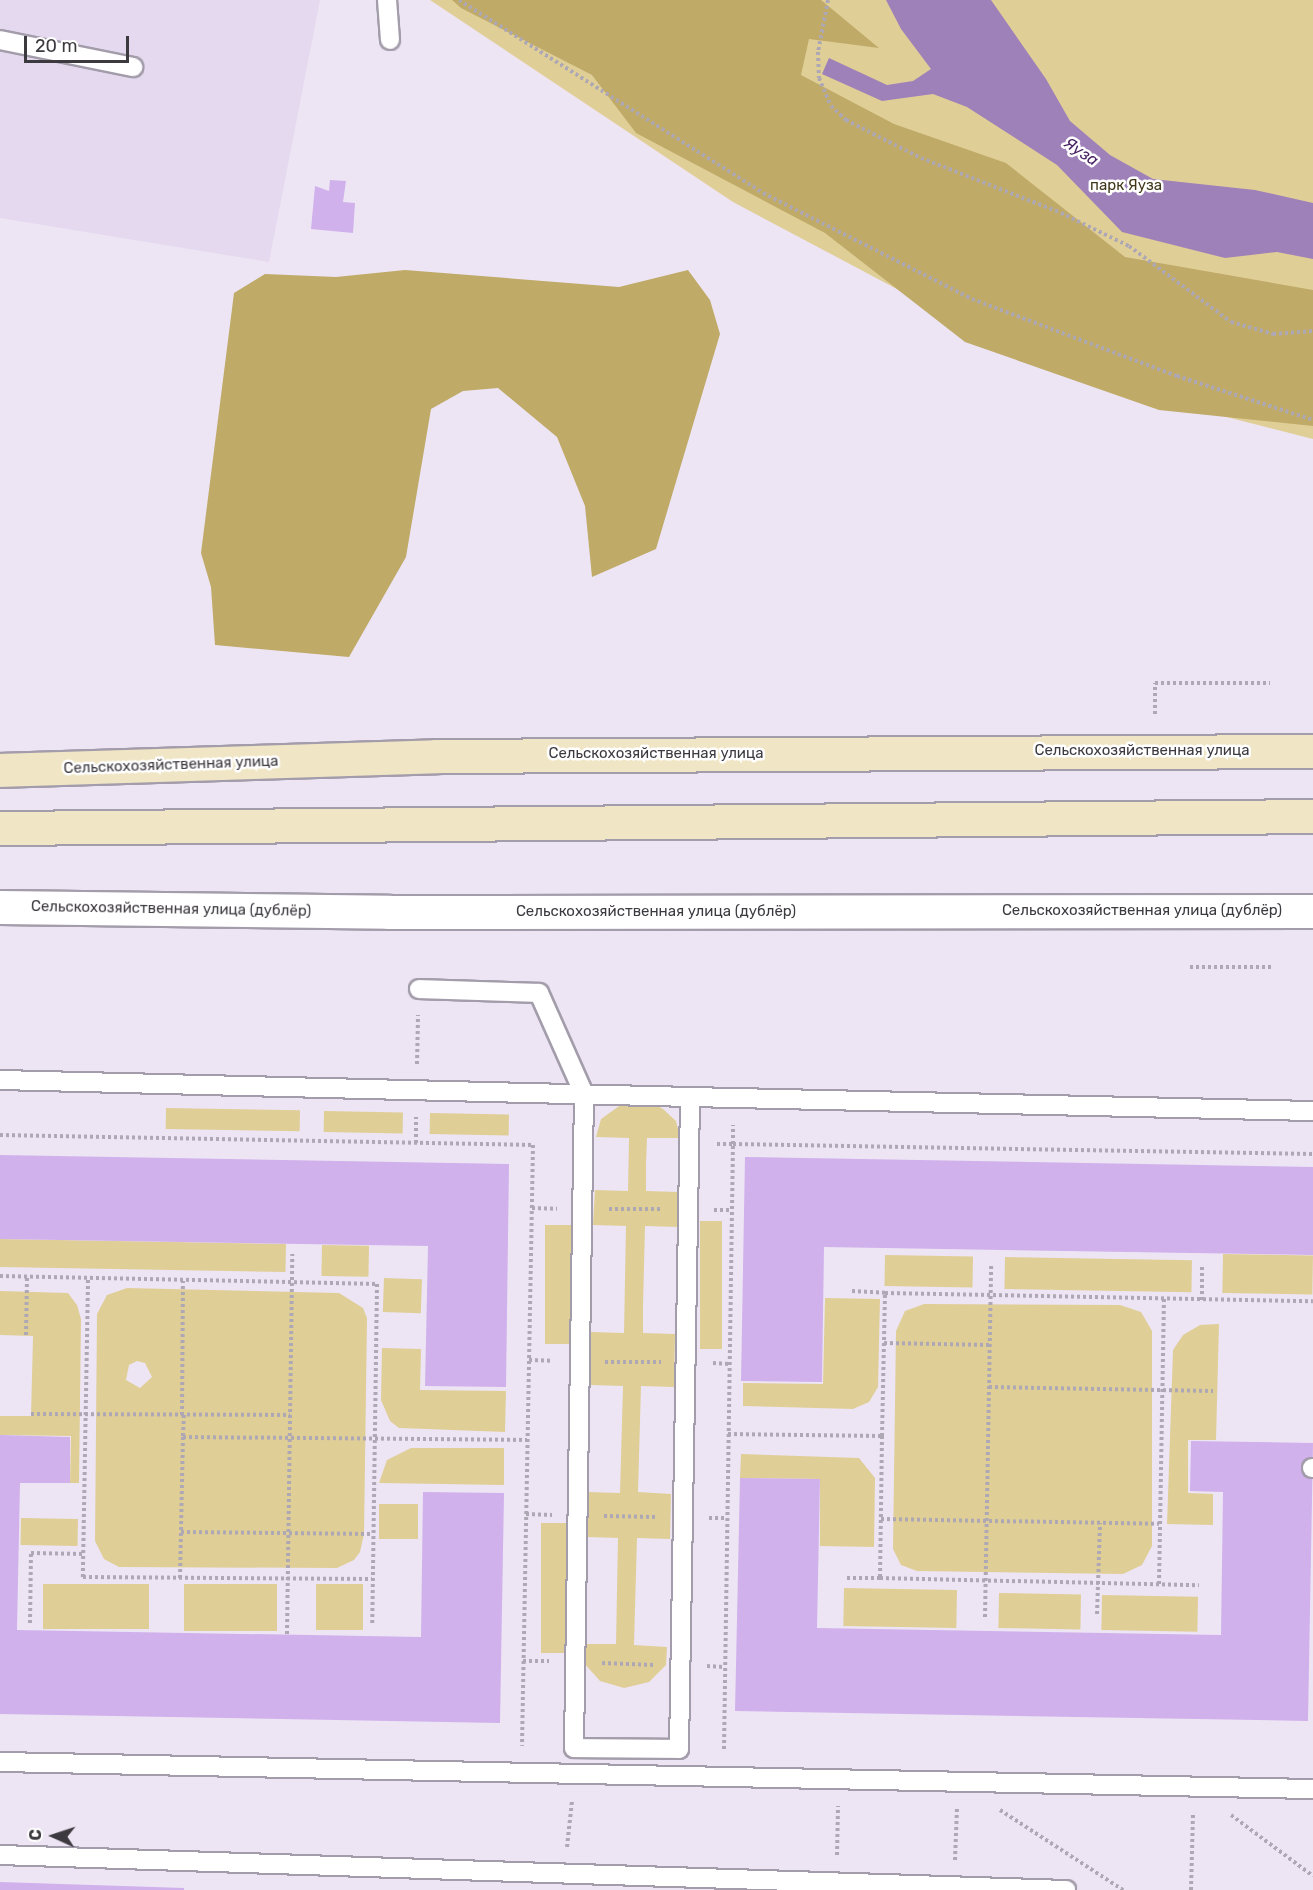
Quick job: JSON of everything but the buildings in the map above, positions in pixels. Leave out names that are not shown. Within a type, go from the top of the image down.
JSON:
[{"type":"main road","name":"Сельскохозяйственная улица","points":[[0,770],[436,756],[1313,751]]},
{"type":"main road","points":[[0,828],[1313,816]]},
{"type":"street","name":"Сельскохозяйственная улица (дублёр)","points":[[0,907],[389,912],[1313,911]]},
{"type":"lane","points":[[387,0],[390,40]]},
{"type":"lane","points":[[0,40],[133,67]]},
{"type":"lane","points":[[419,990],[539,993],[584,1094],[574,1748],[679,1749],[690,1097]]},
{"type":"lane","points":[[0,1080],[1313,1112]]},
{"type":"lane","points":[[0,1762],[1313,1789]]},
{"type":"lane","points":[[0,1855],[954,1884],[1066,1890]]},
{"type":"path","points":[[459,0],[763,193],[972,298],[1177,376],[1313,420]]},
{"type":"path","points":[[828,0],[818,52],[819,78],[831,106],[846,120],[921,158],[1052,209],[1129,246],[1231,322],[1273,334],[1313,331]]},
{"type":"path","points":[[1155,714],[1155,683],[1270,683]]},
{"type":"path","points":[[1190,967],[1271,967]]},
{"type":"path","points":[[734,1098],[722,1749],[734,1749]]},
{"type":"path","points":[[0,1135],[533,1145],[522,1747]]},
{"type":"path","points":[[689,1143],[1313,1154]]},
{"type":"path","points":[[532,1208],[732,1210]]},
{"type":"path","points":[[287,1634],[292,1254]]},
{"type":"path","points":[[985,1617],[991,1264]]},
{"type":"path","points":[[1202,1266],[1202,1299]]},
{"type":"path","points":[[0,1276],[88,1280],[377,1284],[372,1626]]},
{"type":"path","points":[[26,1335],[27,1278]]},
{"type":"path","points":[[88,1280],[83,1577],[372,1579]]},
{"type":"path","points":[[180,1578],[183,1281]]},
{"type":"path","points":[[852,1291],[1313,1302]]},
{"type":"path","points":[[880,1578],[885,1293]]},
{"type":"path","points":[[1159,1584],[1164,1299]]},
{"type":"path","points":[[884,1343],[990,1345]]},
{"type":"path","points":[[529,1360],[729,1364]]},
{"type":"path","points":[[989,1386],[1213,1391]]},
{"type":"path","points":[[31,1414],[290,1415]]},
{"type":"path","points":[[728,1434],[882,1436]]},
{"type":"path","points":[[183,1437],[527,1440]]},
{"type":"path","points":[[526,1514],[726,1518]]},
{"type":"path","points":[[881,1519],[1160,1524]]},
{"type":"path","points":[[1097,1614],[1100,1522]]},
{"type":"path","points":[[181,1532],[373,1534]]},
{"type":"path","points":[[30,1623],[31,1553],[84,1554]]},
{"type":"path","points":[[847,1578],[1199,1585]]},
{"type":"path","points":[[523,1660],[724,1667]]},
{"type":"path","points":[[565,1872],[574,1775]]},
{"type":"path","points":[[837,1881],[838,1781]]},
{"type":"path","points":[[954,1884],[957,1783]]},
{"type":"path","points":[[957,1783],[1122,1890]]},
{"type":"path","points":[[1194,1787],[1313,1876]]},
{"type":"path","points":[[1191,1890],[1194,1787]]},
{"type":"shaded area","points":[[0,0],[320,0],[269,262],[0,218]]},
{"type":"shaded area","points":[[452,0],[821,0],[879,48],[809,39],[801,75],[894,124],[1006,163],[1125,257],[1313,290],[1313,426],[1159,410],[965,342],[825,233],[636,133],[592,75],[461,8]]},
{"type":"shaded area","points":[[405,270],[619,287],[688,270],[710,300],[720,334],[656,549],[592,577],[585,506],[557,437],[498,388],[463,391],[431,409],[406,557],[349,657],[215,645],[211,587],[201,553],[234,293],[265,274],[336,277]]},
{"type":"green space","name":"парк Яуза","points":[[430,0],[1313,0],[1313,439],[1171,403],[959,322],[733,202]]},
{"type":"green space","points":[[622,1104],[656,1105],[663,1109],[676,1121],[680,1138],[647,1138],[646,1164],[646,1191],[678,1192],[678,1227],[645,1226],[643,1333],[675,1334],[674,1387],[641,1386],[638,1492],[671,1494],[670,1539],[637,1538],[634,1645],[667,1647],[666,1665],[649,1682],[624,1688],[600,1681],[583,1662],[583,1644],[616,1644],[618,1538],[586,1537],[587,1492],[620,1493],[623,1386],[590,1385],[591,1332],[624,1333],[626,1226],[593,1225],[595,1190],[628,1191],[629,1138],[596,1137],[601,1119]]},
{"type":"green space","points":[[166,1108],[300,1110],[300,1131],[166,1129]]},
{"type":"green space","points":[[324,1111],[403,1112],[403,1133],[324,1132]]},
{"type":"green space","points":[[430,1113],[509,1114],[509,1135],[430,1134]]},
{"type":"green space","points":[[700,1221],[722,1221],[722,1349],[700,1349]]},
{"type":"green space","points":[[545,1225],[571,1225],[571,1344],[545,1344]]},
{"type":"green space","points":[[0,1239],[286,1244],[285,1272],[0,1267]]},
{"type":"green space","points":[[322,1245],[369,1246],[368,1277],[321,1276]]},
{"type":"green space","points":[[1223,1254],[1313,1256],[1312,1295],[1222,1293]]},
{"type":"green space","points":[[885,1255],[973,1257],[972,1288],[884,1286]]},
{"type":"green space","points":[[1005,1257],[1192,1260],[1191,1292],[1004,1289]]},
{"type":"green space","points":[[384,1278],[422,1279],[421,1313],[383,1312]]},
{"type":"green space","points":[[127,1288],[339,1293],[363,1308],[367,1318],[364,1534],[360,1552],[354,1560],[337,1568],[119,1567],[104,1559],[95,1541],[97,1314],[107,1295]],"holes":[[[137,1361],[145,1363],[152,1377],[140,1388],[126,1380],[129,1365]]]},
{"type":"green space","points":[[0,1291],[68,1293],[77,1305],[81,1319],[79,1483],[70,1483],[71,1436],[0,1435],[0,1416],[31,1416],[33,1336],[0,1335]]},
{"type":"green space","points":[[825,1298],[880,1299],[878,1387],[869,1402],[853,1409],[743,1406],[743,1383],[823,1384]]},
{"type":"green space","points":[[924,1304],[1120,1305],[1141,1312],[1152,1331],[1152,1546],[1142,1565],[1123,1574],[917,1571],[901,1565],[893,1549],[896,1331],[905,1311]]},
{"type":"green space","points":[[1219,1324],[1216,1440],[1188,1440],[1188,1493],[1213,1494],[1213,1525],[1167,1524],[1173,1350],[1183,1335],[1200,1325]]},
{"type":"green space","points":[[382,1348],[421,1349],[420,1390],[506,1391],[505,1432],[399,1428],[390,1421],[381,1400]]},
{"type":"green space","points":[[411,1448],[504,1448],[504,1485],[379,1483],[387,1460]]},
{"type":"green space","points":[[741,1454],[859,1458],[875,1478],[874,1547],[820,1546],[820,1479],[740,1478]]},
{"type":"green space","points":[[379,1504],[418,1504],[418,1539],[379,1539]]},
{"type":"green space","points":[[21,1518],[78,1519],[78,1546],[21,1545]]},
{"type":"green space","points":[[541,1523],[566,1523],[566,1653],[541,1653]]},
{"type":"green space","points":[[43,1584],[149,1584],[149,1629],[43,1629]]},
{"type":"green space","points":[[184,1584],[277,1584],[277,1631],[184,1631]]},
{"type":"green space","points":[[316,1584],[363,1584],[363,1630],[316,1630]]},
{"type":"green space","points":[[844,1588],[957,1590],[956,1628],[843,1626]]},
{"type":"green space","points":[[999,1593],[1081,1594],[1080,1629],[998,1628]]},
{"type":"green space","points":[[1102,1595],[1198,1597],[1197,1632],[1101,1630]]},
{"type":"water","name":"Яуза","points":[[886,0],[991,0],[1046,79],[1070,121],[1110,155],[1153,179],[1255,190],[1313,203],[1313,259],[1277,252],[1225,258],[1122,232],[1057,165],[967,107],[933,94],[882,101],[822,74],[829,58],[887,85],[913,81],[931,69],[901,29]]}]
